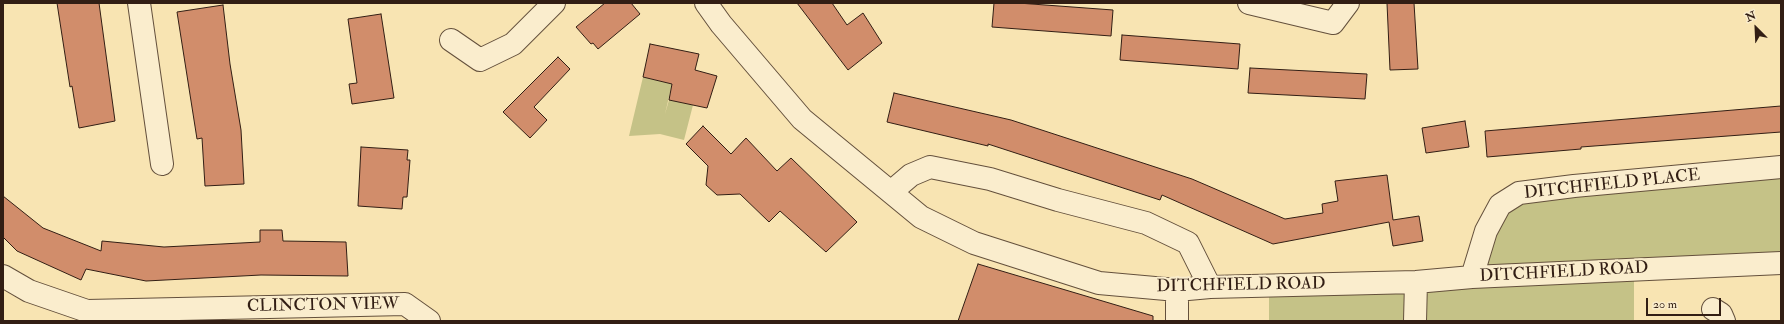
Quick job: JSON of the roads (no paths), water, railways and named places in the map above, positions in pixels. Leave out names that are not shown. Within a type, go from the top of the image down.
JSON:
[{"type":"street","points":[[139,3],[162,164]]},
{"type":"street","points":[[451,40],[480,60],[513,44],[554,3]]},
{"type":"street","name":"DITCHFIELD ROAD","points":[[706,3],[720,24],[802,119],[921,217],[974,243],[1099,283],[1177,290],[1210,287],[1416,282],[1781,263]]},
{"type":"street","points":[[1249,3],[1334,23],[1348,3]]},
{"type":"street","points":[[891,192],[911,175],[930,167],[990,179],[1058,200],[1146,223],[1188,243],[1210,287]]},
{"type":"street","name":"DITCHFIELD PLACE","points":[[1472,278],[1486,232],[1500,205],[1519,193],[1574,186],[1781,167]]},
{"type":"street","name":"CLINCTON VIEW","points":[[3,276],[29,291],[87,311],[154,315],[405,304],[429,321]]},
{"type":"street","points":[[1415,321],[1416,282]]},
{"type":"street","points":[[1177,290],[1177,321]]}]
